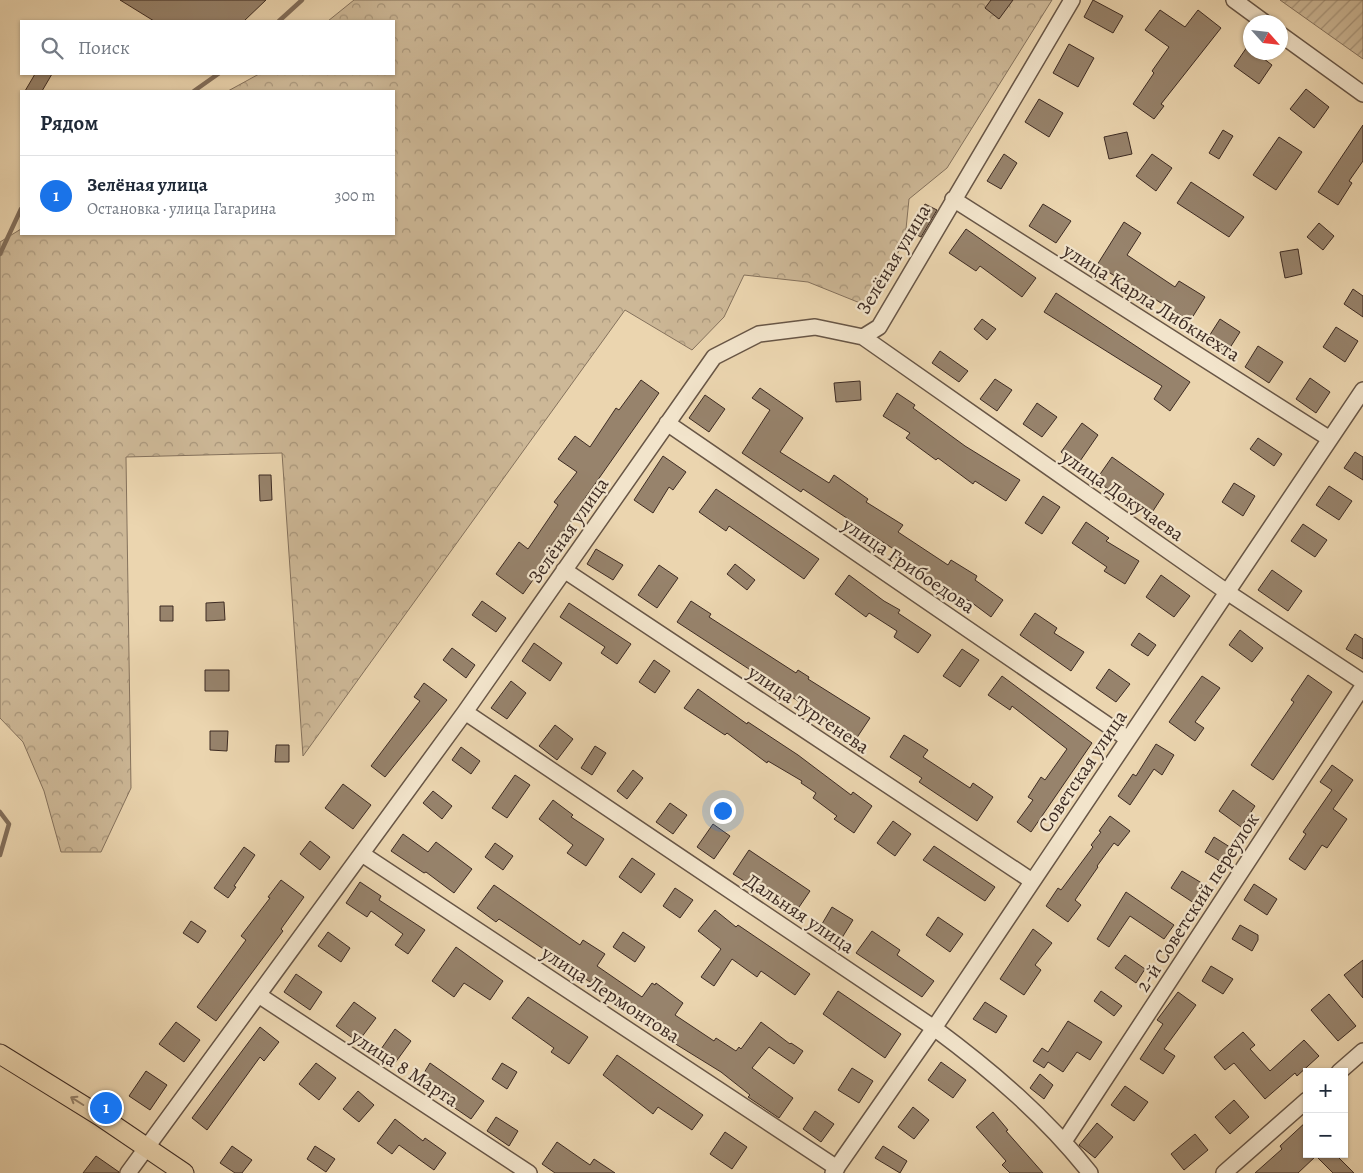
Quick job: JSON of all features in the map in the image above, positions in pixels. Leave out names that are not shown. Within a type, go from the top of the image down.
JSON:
[{"type":"main road","points":[[0,1054],[147,1147],[184,1173]]},
{"type":"street","name":"Зелёная улица","points":[[128,1173],[260,996],[465,712],[714,357],[759,334],[815,326],[862,337],[880,327],[953,199],[1072,0]]},
{"type":"street","points":[[1234,0],[1254,15]]},
{"type":"street","points":[[1288,40],[1363,94]]},
{"type":"street","name":"улица Карла Либкнехта","points":[[953,199],[1330,439]]},
{"type":"street","name":"улица Докучаева","points":[[862,337],[1226,592],[1363,684]]},
{"type":"street","name":"Советская улица","points":[[835,1170],[934,1028],[1363,390]]},
{"type":"street","name":"улица Грибоедова","points":[[667,423],[1128,739]]},
{"type":"street","name":"улица Тургенева","points":[[564,570],[1032,880]]},
{"type":"street","name":"2-й Советский переулок","points":[[1065,1140],[1363,684]]},
{"type":"street","name":"Дальняя улица","points":[[465,712],[934,1028],[971,1055],[1065,1140],[1090,1173]]},
{"type":"street","name":"улица Лермонтова","points":[[362,854],[835,1170]]},
{"type":"street","name":"улица 8 Марта","points":[[260,996],[529,1173]]},
{"type":"street","points":[[1344,1068],[1363,1051]]},
{"type":"street","points":[[1224,1173],[1303,1104]]},
{"type":"green space","points":[[354,0],[1052,0],[947,168],[909,199],[905,239],[870,307],[808,282],[744,275],[724,317],[692,350],[625,310],[303,756],[282,453],[126,457],[131,788],[101,852],[61,852],[44,791],[23,742],[0,718],[0,242],[20,230],[20,235],[395,235],[395,90],[230,90],[257,75],[395,75],[395,20],[329,20]]},
{"type":"green space","points":[[1280,0],[1363,0],[1363,59]]},
{"type":"building","points":[[120,0],[266,0],[245,20],[152,20]]},
{"type":"building","points":[[991,0],[1013,0],[999,19],[985,8]]},
{"type":"building","points":[[1093,0],[1123,16],[1113,33],[1084,17]]},
{"type":"building","points":[[1160,10],[1185,27],[1198,10],[1221,28],[1161,104],[1164,106],[1154,119],[1133,104],[1154,73],[1152,71],[1169,47],[1145,30]]},
{"type":"building","points":[[1069,44],[1094,58],[1078,87],[1053,73]]},
{"type":"building","points":[[1243,53],[1243,60],[1265,60],[1272,65],[1259,84],[1234,66]]},
{"type":"building","points":[[34,75],[51,75],[43,90],[26,90]]},
{"type":"building","points":[[1306,89],[1329,107],[1314,128],[1290,109]]},
{"type":"building","points":[[1039,99],[1063,113],[1049,137],[1025,122]]},
{"type":"building","points":[[1363,125],[1363,161],[1349,181],[1352,183],[1338,205],[1318,192]]},
{"type":"building","points":[[1223,130],[1233,136],[1219,159],[1209,153]]},
{"type":"building","points":[[1127,132],[1132,154],[1109,159],[1104,137]]},
{"type":"building","points":[[1279,137],[1302,152],[1276,190],[1253,175]]},
{"type":"building","points":[[1004,154],[1017,163],[1001,189],[987,181]]},
{"type":"building","points":[[1152,154],[1172,168],[1156,191],[1136,176]]},
{"type":"building","points":[[1191,182],[1244,217],[1229,237],[1177,203]]},
{"type":"building","points":[[925,204],[937,210],[921,237],[911,232]]},
{"type":"building","points":[[1043,204],[1071,221],[1056,243],[1029,226]]},
{"type":"building","points":[[1124,222],[1141,233],[1127,255],[1175,287],[1179,281],[1205,297],[1190,321],[1145,293],[1140,300],[1127,291],[1131,286],[1097,265]]},
{"type":"building","points":[[1319,223],[1334,236],[1323,250],[1307,237]]},
{"type":"building","points":[[966,229],[1036,278],[1022,297],[980,266],[976,271],[949,253]]},
{"type":"building","points":[[1298,249],[1302,274],[1285,278],[1280,252]]},
{"type":"building","points":[[1353,289],[1363,296],[1363,317],[1344,304]]},
{"type":"building","points":[[1056,293],[1190,382],[1170,411],[1154,399],[1162,386],[1044,312]]},
{"type":"building","points":[[982,319],[996,329],[987,340],[974,329]]},
{"type":"building","points":[[1220,319],[1240,332],[1226,354],[1206,341]]},
{"type":"building","points":[[1336,327],[1358,341],[1345,362],[1323,347]]},
{"type":"building","points":[[1258,346],[1283,362],[1269,383],[1245,367]]},
{"type":"building","points":[[940,351],[968,371],[959,382],[932,363]]},
{"type":"building","points":[[1310,378],[1330,392],[1316,413],[1296,399]]},
{"type":"building","points":[[995,379],[1012,390],[997,411],[980,399]]},
{"type":"building","points":[[641,380],[659,393],[583,501],[586,503],[564,531],[566,533],[523,594],[496,574],[519,542],[528,549],[558,505],[554,502],[577,472],[558,459],[575,436],[590,447],[616,408],[619,410]]},
{"type":"building","points":[[860,381],[861,400],[836,402],[834,383]]},
{"type":"building","points":[[760,388],[803,418],[780,452],[829,483],[834,475],[868,499],[866,502],[903,525],[898,532],[948,565],[951,560],[977,576],[975,580],[1003,600],[991,617],[971,602],[892,555],[895,550],[803,489],[801,492],[742,453],[770,410],[752,398]]},
{"type":"building","points":[[897,393],[915,405],[913,408],[965,446],[1020,480],[1006,501],[975,481],[973,484],[938,458],[936,460],[906,438],[910,433],[883,416]]},
{"type":"building","points":[[705,395],[725,409],[709,432],[689,418]]},
{"type":"building","points":[[1037,403],[1057,417],[1042,437],[1023,424]]},
{"type":"building","points":[[1082,423],[1098,435],[1078,464],[1061,452]]},
{"type":"building","points":[[1258,438],[1282,454],[1274,466],[1250,449]]},
{"type":"building","points":[[1355,452],[1363,457],[1363,480],[1344,468]]},
{"type":"building","points":[[663,456],[686,472],[673,490],[669,487],[653,513],[634,500]]},
{"type":"building","points":[[1112,457],[1164,494],[1151,514],[1123,496],[1121,499],[1096,480]]},
{"type":"building","points":[[259,475],[271,475],[272,500],[260,501]]},
{"type":"building","points":[[1234,483],[1255,496],[1243,516],[1222,502]]},
{"type":"building","points":[[1329,486],[1352,501],[1339,520],[1316,505]]},
{"type":"building","points":[[716,489],[819,559],[804,579],[729,526],[726,531],[699,512]]},
{"type":"building","points":[[1043,496],[1060,507],[1042,534],[1025,523]]},
{"type":"building","points":[[1086,522],[1109,538],[1106,541],[1139,561],[1125,584],[1104,571],[1107,567],[1072,543]]},
{"type":"building","points":[[1303,524],[1327,540],[1315,557],[1291,541]]},
{"type":"building","points":[[596,549],[623,565],[613,580],[587,564]]},
{"type":"building","points":[[735,564],[755,580],[747,590],[727,574]]},
{"type":"building","points":[[659,565],[678,578],[657,608],[638,595]]},
{"type":"building","points":[[1272,570],[1302,591],[1288,611],[1258,590]]},
{"type":"building","points":[[849,575],[884,601],[900,610],[898,613],[931,635],[918,653],[894,637],[897,631],[869,613],[866,617],[835,594]]},
{"type":"building","points":[[1161,575],[1190,596],[1174,617],[1146,597]]},
{"type":"building","points":[[482,601],[506,618],[496,632],[472,615]]},
{"type":"building","points":[[691,601],[711,614],[709,617],[796,673],[798,670],[809,677],[808,679],[870,718],[856,739],[677,622]]},
{"type":"building","points":[[224,602],[225,620],[206,621],[206,603]]},
{"type":"building","points":[[569,603],[631,644],[617,664],[601,653],[605,647],[560,617]]},
{"type":"building","points":[[160,606],[173,606],[173,621],[160,621]]},
{"type":"building","points":[[1035,613],[1057,628],[1054,633],[1084,652],[1071,671],[1020,635]]},
{"type":"building","points":[[1240,630],[1263,648],[1252,662],[1229,645]]},
{"type":"building","points":[[1139,633],[1156,645],[1148,656],[1131,645]]},
{"type":"building","points":[[1355,634],[1363,639],[1363,659],[1346,649]]},
{"type":"building","points":[[534,643],[562,663],[550,681],[522,661]]},
{"type":"building","points":[[452,648],[475,665],[466,678],[443,660]]},
{"type":"building","points":[[962,649],[979,660],[960,687],[943,676]]},
{"type":"building","points":[[654,660],[670,671],[655,693],[639,682]]},
{"type":"building","points":[[1109,669],[1130,684],[1116,702],[1096,688]]},
{"type":"building","points":[[205,670],[229,670],[229,691],[205,691]]},
{"type":"building","points":[[1308,675],[1332,692],[1273,780],[1251,765],[1294,702],[1291,700]]},
{"type":"building","points":[[1002,676],[1092,743],[1031,832],[1017,822],[1033,800],[1028,797],[1041,777],[1045,780],[1067,749],[1012,706],[1010,710],[988,695]]},
{"type":"building","points":[[1202,676],[1220,688],[1195,722],[1204,728],[1195,741],[1169,722]]},
{"type":"building","points":[[511,681],[526,693],[507,719],[491,708]]},
{"type":"building","points":[[424,683],[447,700],[385,777],[371,766],[420,701],[414,697]]},
{"type":"building","points":[[698,689],[747,724],[748,722],[798,755],[851,795],[853,792],[872,806],[854,833],[834,819],[837,816],[813,798],[816,793],[801,783],[802,781],[768,761],[767,763],[727,733],[725,735],[684,708]]},
{"type":"building","points":[[555,725],[573,739],[557,760],[539,746]]},
{"type":"building","points":[[210,731],[228,731],[227,751],[210,750]]},
{"type":"building","points":[[904,735],[928,750],[923,757],[970,788],[973,783],[993,797],[977,821],[919,782],[922,778],[890,757]]},
{"type":"building","points":[[1156,744],[1174,755],[1162,775],[1154,769],[1130,805],[1118,796],[1133,774],[1136,776]]},
{"type":"building","points":[[276,745],[289,745],[289,762],[275,762]]},
{"type":"building","points":[[595,746],[606,753],[592,775],[581,768]]},
{"type":"building","points":[[461,747],[480,761],[471,774],[452,760]]},
{"type":"building","points":[[1332,765],[1353,780],[1333,809],[1347,819],[1327,848],[1322,845],[1305,870],[1289,859],[1306,834],[1303,832],[1332,790],[1320,782]]},
{"type":"building","points":[[633,770],[643,778],[627,799],[617,791]]},
{"type":"building","points":[[515,775],[530,785],[507,818],[492,808]]},
{"type":"building","points":[[343,784],[371,805],[353,829],[325,808]]},
{"type":"building","points":[[1233,790],[1255,806],[1241,827],[1219,811]]},
{"type":"building","points":[[433,791],[452,806],[442,819],[423,803]]},
{"type":"building","points":[[553,800],[573,815],[571,817],[604,839],[586,866],[567,853],[573,845],[539,819]]},
{"type":"building","points":[[670,803],[687,815],[673,834],[656,822]]},
{"type":"building","points":[[1110,816],[1130,831],[1118,846],[1114,843],[1097,866],[1075,900],[1081,905],[1068,922],[1046,906],[1058,888],[1061,890],[1093,847],[1091,845]]},
{"type":"building","points":[[893,821],[911,834],[895,856],[877,843]]},
{"type":"building","points":[[713,824],[730,836],[714,859],[697,847]]},
{"type":"building","points":[[403,834],[428,852],[436,842],[472,869],[454,893],[426,872],[424,873],[391,851]]},
{"type":"building","points":[[1214,837],[1233,849],[1225,864],[1205,852]]},
{"type":"building","points":[[310,841],[330,857],[320,870],[300,854]]},
{"type":"building","points":[[495,843],[513,856],[503,870],[485,857]]},
{"type":"building","points":[[934,846],[995,887],[985,901],[923,860]]},
{"type":"building","points":[[244,847],[255,855],[228,898],[214,888]]},
{"type":"building","points":[[749,850],[810,891],[795,913],[733,874]]},
{"type":"building","points":[[632,858],[655,874],[641,893],[619,877]]},
{"type":"building","points":[[1182,871],[1205,885],[1194,903],[1171,888]]},
{"type":"building","points":[[281,880],[304,897],[281,929],[283,931],[216,1021],[197,1007],[246,940],[241,936],[270,898],[268,897]]},
{"type":"building","points":[[360,882],[381,896],[379,900],[425,930],[408,954],[395,945],[403,934],[371,911],[367,917],[346,903]]},
{"type":"building","points":[[1254,884],[1277,899],[1267,915],[1244,900]]},
{"type":"building","points":[[494,885],[580,945],[583,940],[605,954],[597,966],[642,997],[652,983],[655,985],[656,983],[683,1003],[675,1015],[714,1041],[716,1038],[736,1051],[739,1047],[741,1049],[761,1022],[790,1044],[803,1051],[794,1064],[769,1047],[752,1068],[793,1098],[779,1118],[748,1097],[750,1095],[721,1072],[674,1043],[677,1040],[620,998],[616,1005],[592,989],[595,985],[566,967],[567,965],[499,919],[496,922],[477,908]]},
{"type":"building","points":[[675,888],[693,900],[680,918],[663,906]]},
{"type":"building","points":[[1126,892],[1174,925],[1164,939],[1130,916],[1109,947],[1097,939]]},
{"type":"building","points":[[832,907],[853,920],[840,941],[819,929]]},
{"type":"building","points":[[715,910],[736,927],[738,925],[810,974],[795,995],[761,971],[757,977],[732,959],[714,986],[701,977],[721,949],[698,931]]},
{"type":"building","points":[[938,917],[963,934],[950,952],[926,935]]},
{"type":"building","points":[[191,921],[206,931],[198,943],[183,933]]},
{"type":"building","points":[[1240,925],[1258,935],[1258,940],[1252,951],[1232,939]]},
{"type":"building","points":[[1033,929],[1052,943],[1035,965],[1041,970],[1024,995],[1000,979]]},
{"type":"building","points":[[872,931],[900,950],[897,955],[934,981],[922,997],[856,953]]},
{"type":"building","points":[[328,932],[350,948],[341,962],[318,946]]},
{"type":"building","points":[[623,932],[645,947],[635,962],[613,947]]},
{"type":"building","points":[[456,947],[503,981],[490,1000],[464,983],[454,997],[432,981]]},
{"type":"building","points":[[1125,955],[1145,969],[1136,983],[1115,968]]},
{"type":"building","points":[[1363,960],[1363,998],[1344,975]]},
{"type":"building","points":[[1211,966],[1233,979],[1223,994],[1202,981]]},
{"type":"building","points":[[296,974],[322,992],[310,1010],[284,992]]},
{"type":"building","points":[[838,991],[901,1034],[885,1058],[823,1014]]},
{"type":"building","points":[[1101,991],[1122,1006],[1114,1016],[1094,1001]]},
{"type":"building","points":[[1178,992],[1196,1005],[1164,1049],[1175,1056],[1163,1074],[1140,1059],[1163,1024],[1157,1020]]},
{"type":"building","points":[[1329,994],[1356,1026],[1338,1041],[1311,1010]]},
{"type":"building","points":[[528,997],[588,1037],[569,1064],[551,1052],[554,1048],[512,1018]]},
{"type":"building","points":[[354,1002],[376,1018],[358,1042],[336,1026]]},
{"type":"building","points":[[985,1002],[1007,1016],[996,1033],[973,1019]]},
{"type":"building","points":[[1068,1021],[1102,1042],[1090,1060],[1077,1052],[1063,1072],[1048,1062],[1044,1068],[1033,1061],[1042,1048],[1048,1052]]},
{"type":"building","points":[[176,1022],[200,1040],[184,1062],[159,1044]]},
{"type":"building","points":[[260,1027],[279,1042],[264,1061],[260,1057],[207,1130],[192,1118]]},
{"type":"building","points":[[395,1029],[411,1041],[395,1063],[379,1052]]},
{"type":"building","points":[[1243,1032],[1255,1045],[1250,1049],[1270,1071],[1304,1040],[1319,1056],[1306,1068],[1303,1068],[1303,1071],[1297,1076],[1295,1073],[1265,1099],[1234,1063],[1225,1070],[1214,1057]]},
{"type":"building","points":[[617,1055],[703,1115],[692,1130],[658,1107],[653,1114],[603,1075]]},
{"type":"building","points":[[941,1062],[966,1080],[953,1098],[928,1080]]},
{"type":"building","points":[[316,1063],[336,1078],[319,1100],[299,1084]]},
{"type":"building","points":[[430,1063],[484,1101],[471,1119],[449,1104],[453,1099],[421,1078]]},
{"type":"building","points":[[502,1063],[517,1072],[507,1089],[492,1079]]},
{"type":"building","points":[[852,1068],[873,1081],[859,1103],[838,1090]]},
{"type":"building","points":[[146,1071],[167,1085],[150,1110],[129,1096]]},
{"type":"building","points":[[1040,1074],[1053,1085],[1044,1099],[1030,1088]]},
{"type":"building","points":[[1125,1086],[1148,1102],[1134,1121],[1111,1105]]},
{"type":"building","points":[[358,1091],[374,1105],[359,1122],[343,1109]]},
{"type":"building","points":[[1234,1100],[1249,1117],[1230,1134],[1215,1117]]},
{"type":"building","points":[[913,1107],[929,1120],[914,1139],[898,1127]]},
{"type":"building","points":[[815,1111],[834,1124],[821,1142],[803,1129]]},
{"type":"building","points":[[993,1112],[1008,1130],[1006,1131],[1043,1173],[1010,1173],[1002,1165],[1006,1161],[976,1127]]},
{"type":"building","points":[[496,1117],[518,1131],[509,1146],[487,1131]]},
{"type":"building","points":[[395,1119],[423,1141],[425,1138],[446,1153],[434,1170],[399,1145],[392,1154],[377,1143]]},
{"type":"building","points":[[1097,1123],[1113,1137],[1095,1158],[1079,1145]]},
{"type":"building","points":[[1303,1125],[1303,1158],[1314,1158],[1298,1173],[1255,1173],[1282,1149],[1280,1146]]},
{"type":"building","points":[[725,1132],[747,1147],[732,1169],[710,1154]]},
{"type":"building","points":[[1195,1134],[1208,1150],[1184,1170],[1171,1154]]},
{"type":"building","points":[[557,1142],[590,1165],[594,1159],[615,1173],[555,1173],[542,1164]]},
{"type":"building","points":[[232,1146],[252,1160],[242,1173],[235,1173],[220,1163]]},
{"type":"building","points":[[315,1146],[335,1159],[326,1172],[307,1159]]},
{"type":"building","points":[[883,1146],[907,1161],[900,1173],[875,1158]]},
{"type":"building","points":[[96,1156],[119,1172],[119,1173],[83,1173]]},
{"type":"building","points":[[1318,1158],[1339,1158],[1354,1173],[1333,1173]]},
{"type":"waterway","points":[[280,20],[302,0]]},
{"type":"waterway","points":[[195,90],[217,75]]},
{"type":"waterway","points":[[0,254],[20,211]]},
{"type":"waterway","points":[[0,812],[9,824],[0,855]]},
{"type":"place","name":"Зелёная улица","points":[[106,1108]]}]
